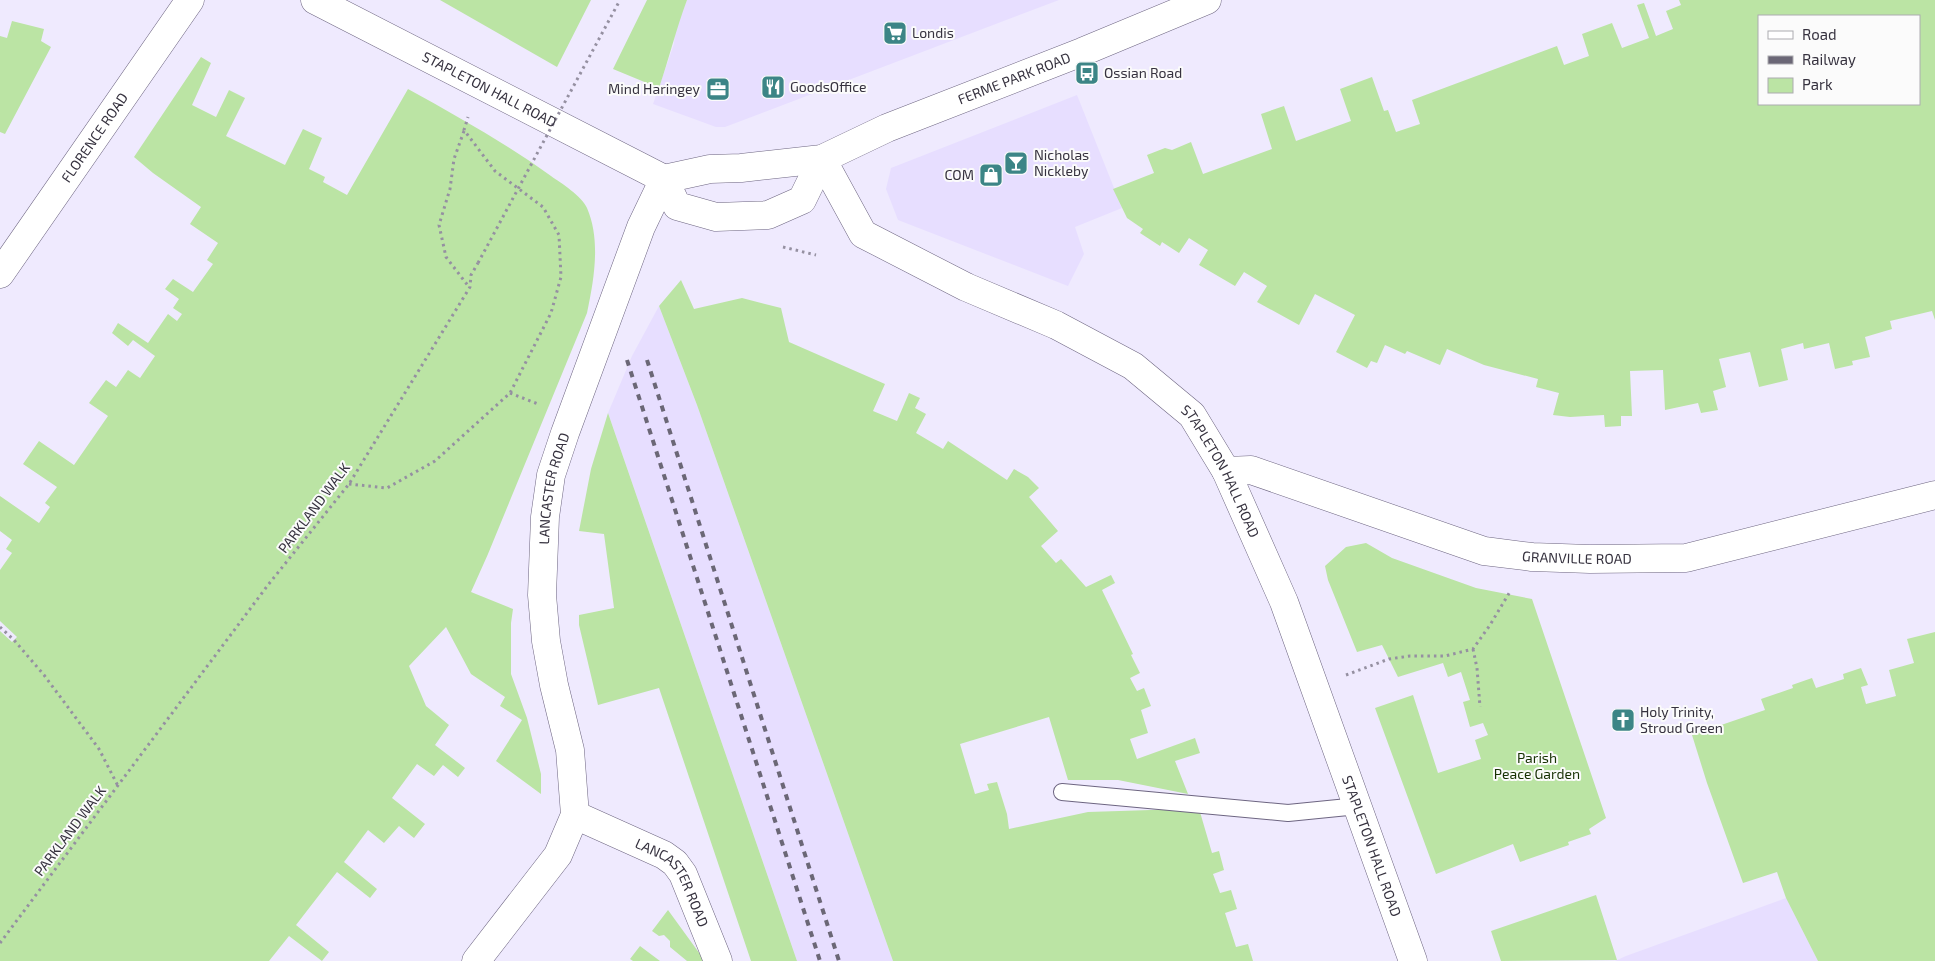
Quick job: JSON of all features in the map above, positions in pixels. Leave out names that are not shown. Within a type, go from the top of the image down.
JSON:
[{"type":"street","name":"FLORENCE ROAD","points":[[0,274],[190,0]]},
{"type":"street","name":"STAPLETON HALL ROAD","points":[[315,0],[664,179]]},
{"type":"street","name":"FERME PARK ROAD","points":[[822,158],[887,128],[1082,52],[1195,2]]},
{"type":"street","name":"STAPLETON HALL ROAD","points":[[822,158],[862,234],[966,287],[1056,325],[1133,366],[1192,415],[1226,471],[1284,602],[1413,961]]},
{"type":"street","points":[[822,158],[802,200],[768,215],[716,217],[677,206],[664,179],[710,169],[741,168],[822,158]]},
{"type":"street","name":"LANCASTER ROAD","points":[[476,961],[558,855],[575,815],[570,750],[554,685],[546,641],[542,595],[545,517],[551,475],[565,433],[642,227],[664,179]]},
{"type":"street","name":"GRANVILLE ROAD","points":[[1226,471],[1251,470],[1484,551],[1532,557],[1590,559],[1686,558],[1935,495]]},
{"type":"street","name":"LANCASTER ROAD","points":[[575,815],[664,854],[675,863],[683,874],[718,961]]},
{"type":"lane","points":[[1062,792],[1288,813],[1358,806]]},
{"type":"path","name":"PARKLAND WALK","points":[[0,943],[268,586],[349,484],[470,287],[471,275],[620,0]]},
{"type":"path","points":[[469,110],[454,159],[450,189],[439,225],[446,257],[470,287]]},
{"type":"path","points":[[349,484],[387,488],[435,461],[510,393],[551,313],[560,277],[559,235],[543,207],[494,171],[464,130]]},
{"type":"path","points":[[510,393],[543,407]]},
{"type":"path","points":[[1315,687],[1388,659],[1410,656],[1445,656],[1473,649],[1532,557]]},
{"type":"path","points":[[0,627],[14,640],[44,676],[98,749],[118,786]]},
{"type":"path","points":[[1473,649],[1477,668],[1480,707]]},
{"type":"shaded area","points":[[687,0],[1059,0],[725,127],[716,127],[653,104],[674,44],[675,31]]},
{"type":"shaded area","points":[[1077,95],[1122,208],[1075,227],[1084,254],[1068,286],[898,220],[886,189],[891,168]]},
{"type":"shaded area","points":[[659,306],[697,405],[893,961],[797,961],[608,413],[632,356]]},
{"type":"shaded area","points":[[1786,898],[1818,961],[1615,961],[1626,956]]},
{"type":"green space","points":[[440,0],[591,0],[557,67]]},
{"type":"green space","points":[[647,0],[687,0],[659,88],[613,69]]},
{"type":"green space","points":[[1679,0],[1935,0],[1935,320],[1932,311],[1890,321],[1892,329],[1865,337],[1870,357],[1852,361],[1853,365],[1835,369],[1829,343],[1804,349],[1803,343],[1781,349],[1788,380],[1759,387],[1750,352],[1719,359],[1726,387],[1713,391],[1718,410],[1701,413],[1698,403],[1665,410],[1663,370],[1630,371],[1632,416],[1621,416],[1621,426],[1605,427],[1604,415],[1570,417],[1553,415],[1559,393],[1536,387],[1538,379],[1484,365],[1447,349],[1440,365],[1407,351],[1405,354],[1385,345],[1377,363],[1371,361],[1367,368],[1336,352],[1355,315],[1315,294],[1299,325],[1257,302],[1267,286],[1244,272],[1235,286],[1199,265],[1208,250],[1189,238],[1179,253],[1162,242],[1160,246],[1140,233],[1143,229],[1127,218],[1113,189],[1154,173],[1147,155],[1165,148],[1172,150],[1191,142],[1203,174],[1272,149],[1261,114],[1284,106],[1296,141],[1351,121],[1340,89],[1372,77],[1384,111],[1388,110],[1396,132],[1420,124],[1412,100],[1557,46],[1564,65],[1589,56],[1582,34],[1612,23],[1622,48],[1649,38],[1637,5],[1644,3],[1656,36],[1673,29],[1666,11],[1681,5]]},
{"type":"green space","points":[[12,21],[44,29],[41,41],[51,47],[5,134],[0,132],[0,36],[7,38]]},
{"type":"green space","points":[[201,57],[211,63],[192,105],[216,117],[229,90],[245,98],[226,136],[285,165],[303,129],[322,138],[309,169],[325,177],[323,182],[347,195],[408,89],[516,152],[571,190],[587,208],[594,233],[595,260],[587,313],[471,592],[513,609],[511,623],[511,674],[527,718],[541,774],[541,794],[496,761],[522,720],[500,706],[505,697],[471,674],[446,627],[409,666],[426,706],[449,725],[435,745],[465,768],[458,777],[443,765],[434,776],[417,764],[392,798],[425,824],[414,838],[399,826],[384,843],[368,830],[344,862],[377,889],[370,898],[337,872],[296,925],[329,952],[322,961],[289,936],[269,961],[0,961],[0,631],[12,642],[17,637],[0,621],[0,570],[12,553],[6,549],[12,540],[0,531],[0,496],[39,523],[50,507],[45,503],[57,487],[23,464],[39,441],[74,465],[108,416],[89,403],[106,380],[116,387],[128,370],[140,378],[155,356],[133,340],[128,346],[112,333],[118,323],[148,343],[168,314],[177,321],[182,314],[173,308],[179,299],[165,289],[173,279],[193,292],[213,264],[207,260],[218,243],[190,224],[201,207],[134,157]]},
{"type":"green space","points":[[681,280],[694,309],[742,298],[781,308],[789,342],[885,384],[873,411],[897,421],[909,393],[920,398],[915,408],[926,414],[916,433],[943,449],[948,441],[1007,480],[1014,469],[1028,477],[1039,488],[1029,497],[1058,531],[1041,546],[1056,563],[1061,559],[1086,587],[1111,575],[1115,583],[1102,590],[1133,654],[1131,655],[1140,673],[1130,678],[1137,691],[1144,688],[1151,706],[1141,710],[1148,733],[1130,739],[1137,759],[1195,738],[1200,753],[1175,761],[1188,794],[1118,780],[1068,780],[1049,717],[960,744],[975,794],[989,790],[987,784],[997,782],[1007,814],[1009,829],[1088,812],[1182,809],[1200,812],[1212,853],[1219,851],[1224,870],[1213,874],[1220,893],[1231,890],[1237,909],[1225,913],[1236,947],[1248,944],[1253,961],[893,961],[697,405],[659,306]]},
{"type":"green space","points":[[608,413],[797,961],[751,961],[659,688],[598,705],[579,625],[579,615],[614,608],[604,534],[579,531],[591,469]]},
{"type":"green space","name":"Parish Peace Garden","points":[[1366,543],[1392,558],[1476,588],[1532,599],[1606,818],[1589,829],[1591,834],[1568,842],[1569,845],[1520,862],[1513,844],[1436,874],[1375,708],[1413,695],[1438,773],[1481,759],[1475,740],[1488,735],[1483,723],[1470,727],[1463,702],[1470,700],[1461,672],[1448,677],[1443,663],[1398,677],[1382,645],[1357,652],[1328,580],[1325,566],[1346,547]]},
{"type":"green space","points":[[1935,632],[1935,961],[1818,961],[1786,898],[1777,872],[1743,883],[1692,735],[1765,710],[1761,699],[1793,688],[1792,685],[1812,678],[1816,688],[1844,679],[1843,674],[1861,668],[1868,685],[1861,687],[1866,704],[1896,696],[1889,670],[1914,663],[1907,639]]},
{"type":"green space","points":[[1596,895],[1617,960],[1501,961],[1491,931]]},
{"type":"green space","points":[[668,910],[705,961],[687,961],[670,947],[670,941],[664,935],[659,936],[652,931]]},
{"type":"green space","points":[[640,946],[660,961],[633,961],[630,959]]},
{"type":"railway","points":[[627,360],[820,961]]},
{"type":"railway","points":[[647,360],[839,961]]},
{"type":"place","name":"Londis","points":[[895,33]]},
{"type":"place","name":"Ossian Road","points":[[1087,73]]},
{"type":"place","name":"GoodsOffice","points":[[773,87]]},
{"type":"place","name":"Mind Haringey","points":[[718,89]]},
{"type":"place","name":"Nicholas Nickleby","points":[[1016,163]]},
{"type":"place","name":"COM","points":[[991,175]]},
{"type":"place","name":"Holy Trinity, Stroud Green","points":[[1623,720]]}]
